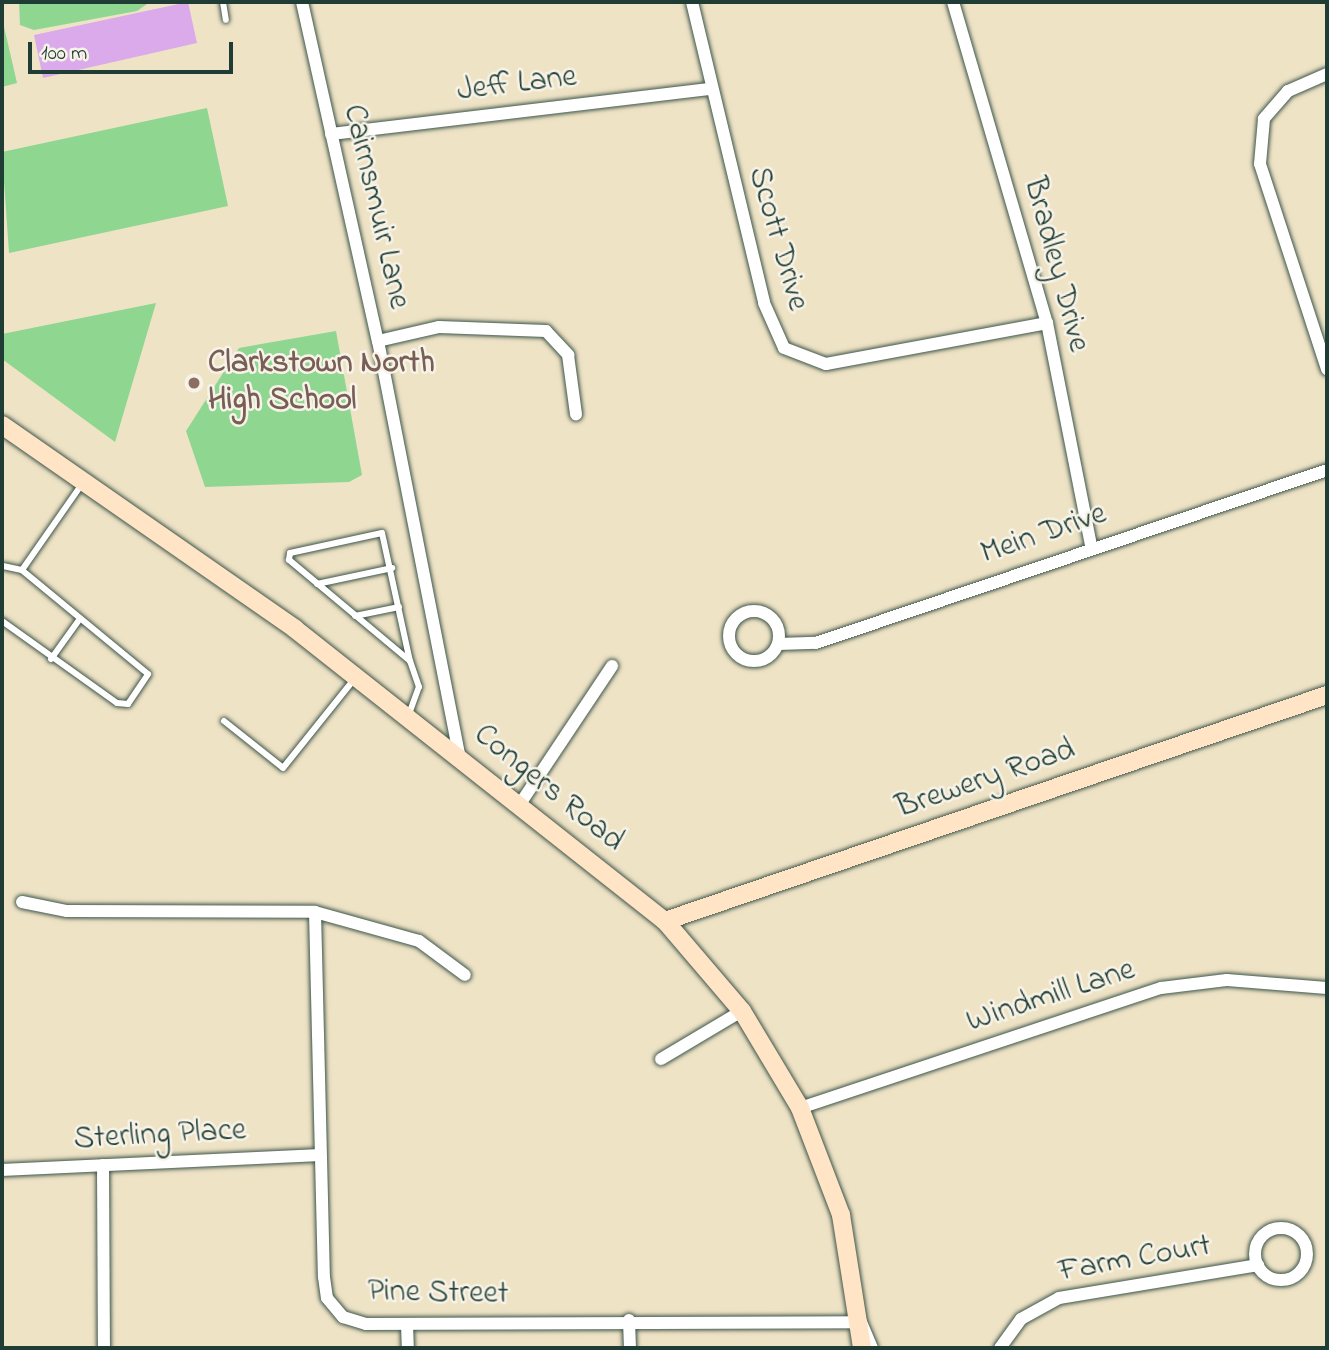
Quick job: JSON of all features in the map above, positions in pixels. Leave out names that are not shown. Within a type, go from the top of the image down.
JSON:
[{"type":"street","name":"Cairnsmuir Lane","points":[[302,2],[378,341],[459,754]]},
{"type":"street","name":"Scott Drive","points":[[692,2],[709,89],[764,303],[784,348],[826,364],[1047,323]]},
{"type":"street","name":"Bradley Drive","points":[[953,2],[1047,323],[1091,546]]},
{"type":"street","points":[[1327,74],[1288,91],[1264,119],[1260,164],[1327,369]]},
{"type":"street","name":"Jeff Lane","points":[[331,134],[709,89]]},
{"type":"street","points":[[378,341],[439,327],[546,331],[568,355],[576,414]]},
{"type":"street","name":"Congers Road","points":[[2,425],[357,676],[459,754],[664,921],[742,1011],[800,1108],[841,1215],[861,1322],[862,1348]]},
{"type":"street","name":"Mein Drive","points":[[778,644],[816,643],[1091,546],[1327,470]]},
{"type":"street","points":[[760,611],[778,627],[778,644],[768,657],[752,662],[737,655],[729,632],[743,613],[760,611]]},
{"type":"street","points":[[520,804],[612,666]]},
{"type":"street","name":"Brewery Road","points":[[664,921],[1327,695]]},
{"type":"street","points":[[22,902],[67,911],[315,912],[419,941],[465,975]]},
{"type":"street","name":"Pine Street","points":[[315,912],[320,1156],[327,1298],[343,1317],[407,1324],[629,1320],[861,1322]]},
{"type":"street","name":"Windmill Lane","points":[[800,1108],[1161,988],[1227,980],[1327,988]]},
{"type":"street","points":[[661,1059],[742,1011]]},
{"type":"street","name":"Sterling Place","points":[[2,1170],[320,1156]]},
{"type":"street","points":[[103,1165],[104,1348]]},
{"type":"street","name":"Farm Court","points":[[1286,1228],[1305,1243],[1306,1263],[1295,1277],[1270,1278],[1258,1265],[1257,1243],[1268,1231],[1286,1228]]},
{"type":"street","name":"Farm Court","points":[[1000,1348],[1021,1319],[1059,1298],[1258,1265]]},
{"type":"street","points":[[629,1320],[630,1348]]},
{"type":"street","points":[[861,1322],[872,1348]]},
{"type":"street","points":[[407,1324],[408,1348]]},
{"type":"lane","points":[[223,2],[226,20]]},
{"type":"lane","points":[[22,570],[84,481]]},
{"type":"lane","points":[[408,716],[419,687],[410,661],[392,568],[382,534],[290,553],[289,560],[410,661]]},
{"type":"lane","points":[[2,567],[22,570],[79,620],[148,674],[128,704],[51,659],[2,621]]},
{"type":"lane","points":[[317,584],[392,568]]},
{"type":"lane","points":[[355,616],[399,607]]},
{"type":"lane","points":[[51,659],[79,620]]},
{"type":"lane","points":[[224,720],[283,768],[357,676]]},
{"type":"green space","points":[[19,2],[150,2],[137,11],[34,30],[20,25]]},
{"type":"green space","points":[[2,18],[17,83],[2,87]]},
{"type":"green space","points":[[207,108],[228,206],[9,253],[2,152]]},
{"type":"green space","points":[[156,303],[115,442],[2,359],[2,334]]},
{"type":"green space","points":[[336,331],[362,475],[349,482],[205,487],[186,431],[239,348]]},
{"type":"building","points":[[188,2],[197,43],[43,78],[34,35]]},
{"type":"place","name":"Clarkstown North High School","points":[[194,383]]}]
